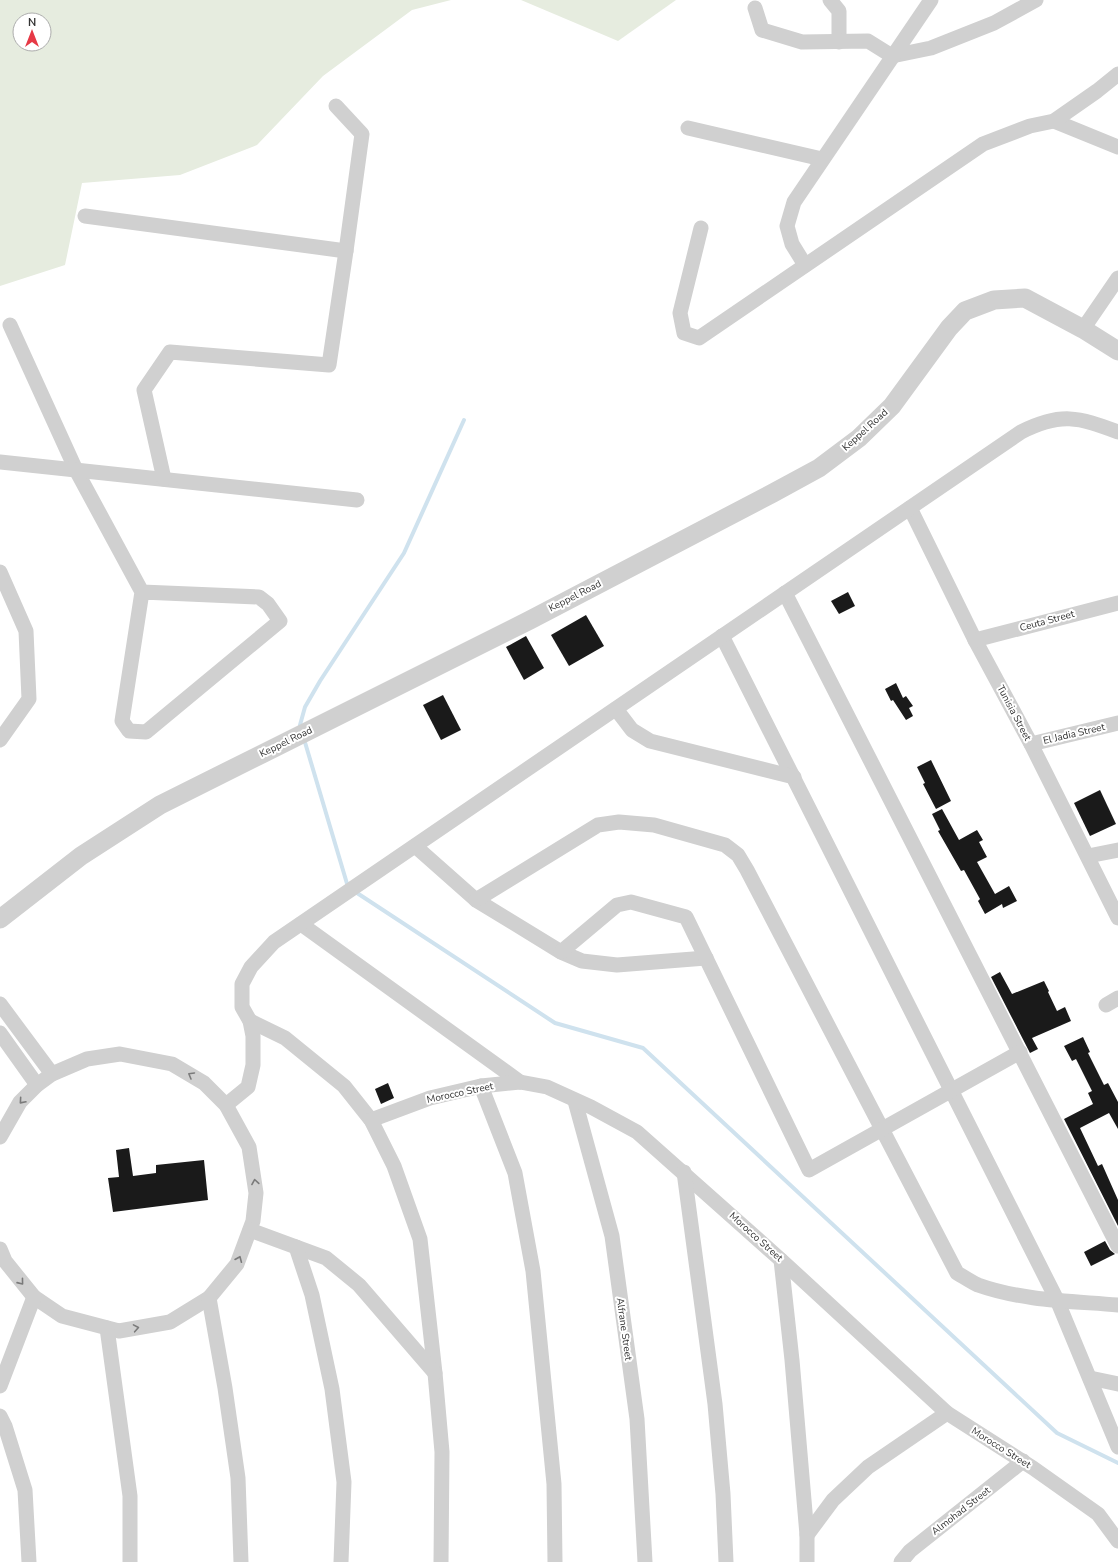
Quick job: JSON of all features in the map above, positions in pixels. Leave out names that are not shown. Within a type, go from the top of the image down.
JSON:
[{"type":"street","points":[[830,0],[839,11],[839,42]]},
{"type":"street","points":[[805,265],[792,244],[787,226],[794,202],[931,0]]},
{"type":"street","points":[[755,8],[762,30],[802,42],[868,41],[892,56],[938,45],[994,23],[1036,0]]},
{"type":"street","points":[[701,228],[680,313],[684,333],[699,338],[982,144],[1030,126],[1054,121],[1097,91],[1118,74]]},
{"type":"street","points":[[164,479],[144,390],[170,352],[329,365],[362,134],[336,106]]},
{"type":"street","points":[[1054,121],[1118,147]]},
{"type":"street","points":[[688,128],[822,159]]},
{"type":"street","points":[[85,216],[346,252]]},
{"type":"street","points":[[1083,329],[1118,278]]},
{"type":"street","name":"Keppel Road","points":[[0,919],[81,856],[160,805],[530,620],[819,468],[859,438],[892,406],[949,328],[965,311],[994,300],[1025,298],[1083,329],[1118,351]]},
{"type":"street","points":[[10,325],[76,470],[142,592],[122,721],[129,731],[146,732],[280,621],[268,604],[259,597],[142,592]]},
{"type":"street","points":[[226,1105],[248,1087],[253,1066],[253,1036],[250,1021],[242,1007],[242,984],[251,967],[274,942],[1021,432],[1039,423],[1066,418],[1087,421],[1118,432]]},
{"type":"street","points":[[0,462],[357,500]]},
{"type":"street","name":"Tunisia Street","points":[[910,508],[975,640],[1031,744],[1118,918]]},
{"type":"street","points":[[0,572],[26,631],[29,699],[0,740]]},
{"type":"street","points":[[785,593],[1118,1246]]},
{"type":"street","name":"Ceuta Street","points":[[975,640],[1118,603]]},
{"type":"street","points":[[722,636],[1057,1300],[1118,1447]]},
{"type":"street","points":[[616,708],[632,730],[650,741],[794,777]]},
{"type":"street","name":"El Jadia Street","points":[[1031,744],[1118,723]]},
{"type":"street","points":[[476,900],[598,825],[619,822],[654,825],[725,845],[738,855],[748,870],[957,1273],[977,1285],[1015,1295],[1118,1305]]},
{"type":"street","points":[[415,846],[476,900],[561,952],[582,961],[617,965],[706,958]]},
{"type":"street","points":[[1088,856],[1118,850]]},
{"type":"street","points":[[561,952],[617,905],[632,902],[686,917],[809,1170],[1020,1052]]},
{"type":"street","points":[[301,924],[520,1082]]},
{"type":"street","points":[[0,1004],[52,1074]]},
{"type":"street","points":[[250,1021],[285,1038],[344,1086],[371,1120],[394,1166],[420,1239],[442,1452],[441,1562]]},
{"type":"street","points":[[22,1033],[3,1038],[37,1085]]},
{"type":"street","points":[[0,1137],[20,1102],[37,1085],[52,1074],[87,1059],[120,1054],[172,1064],[204,1083],[226,1105],[249,1147],[256,1193],[254,1221],[237,1264],[209,1298],[170,1322],[119,1331],[62,1316],[34,1297],[5,1261],[0,1249]]},
{"type":"street","name":"Morocco Street","points":[[371,1120],[430,1098],[481,1086],[520,1082],[547,1087],[591,1107],[637,1132],[684,1172],[781,1260],[947,1414],[1023,1462],[1098,1514],[1118,1541]]},
{"type":"street","points":[[481,1086],[515,1173],[533,1270],[554,1484],[555,1562]]},
{"type":"street","name":"Alfrane Street","points":[[575,1100],[612,1236],[637,1420],[645,1562]]},
{"type":"street","points":[[684,1172],[715,1404],[723,1494],[726,1562]]},
{"type":"street","points":[[250,1230],[326,1258],[359,1286],[435,1373]]},
{"type":"street","points":[[296,1247],[312,1295],[332,1389],[344,1482],[341,1562]]},
{"type":"street","points":[[781,1260],[792,1360],[807,1535],[807,1562]]},
{"type":"street","points":[[0,1386],[34,1297]]},
{"type":"street","points":[[209,1298],[226,1388],[238,1478],[241,1562]]},
{"type":"street","points":[[108,1328],[130,1496],[130,1562]]},
{"type":"street","points":[[1090,1378],[1118,1384]]},
{"type":"street","points":[[807,1535],[833,1500],[868,1467],[947,1414]]},
{"type":"street","points":[[0,1416],[5,1426],[25,1490],[29,1562]]},
{"type":"street","name":"Almohad Street","points":[[901,1562],[910,1551],[1023,1462]]},
{"type":"shaded area","points":[[0,0],[451,0],[412,10],[323,76],[257,145],[180,175],[82,183],[65,265],[0,286]]},
{"type":"shaded area","points":[[521,0],[676,0],[618,41]]},
{"type":"building","points":[[848,592],[855,606],[839,614],[831,601]]},
{"type":"building","points":[[586,615],[604,646],[569,666],[551,635]]},
{"type":"building","points":[[526,636],[544,668],[524,680],[506,647]]},
{"type":"building","points":[[896,683],[903,698],[906,696],[913,706],[909,708],[913,716],[906,720],[893,700],[891,701],[885,689]]},
{"type":"building","points":[[443,695],[461,730],[441,740],[423,705]]},
{"type":"building","points":[[931,760],[951,801],[936,809],[923,784],[925,783],[917,767]]},
{"type":"building","points":[[1100,790],[1116,824],[1090,836],[1074,803]]},
{"type":"building","points":[[942,809],[959,840],[977,830],[983,840],[979,842],[987,857],[977,862],[995,894],[1009,886],[1017,901],[1003,908],[1002,904],[985,914],[978,901],[980,899],[964,870],[961,871],[938,831],[940,830],[932,814]]},
{"type":"building","points":[[1000,972],[1012,994],[1044,981],[1057,1011],[1065,1007],[1071,1021],[1032,1038],[1038,1049],[1030,1053],[991,977]]},
{"type":"building","points":[[1083,1037],[1090,1052],[1088,1053],[1104,1085],[1108,1083],[1118,1102],[1118,1129],[1109,1113],[1080,1128],[1098,1166],[1102,1164],[1118,1200],[1118,1226],[1064,1119],[1093,1104],[1088,1093],[1092,1091],[1076,1059],[1072,1061],[1064,1046]]},
{"type":"building","points":[[388,1083],[394,1098],[381,1104],[375,1089]]},
{"type":"building","points":[[129,1148],[133,1176],[156,1173],[156,1165],[204,1160],[208,1200],[113,1212],[108,1178],[119,1177],[116,1150]]},
{"type":"building","points":[[1105,1241],[1110,1250],[1115,1254],[1091,1266],[1084,1252]]},
{"type":"waterway","points":[[300,729],[305,707],[320,681],[404,553],[464,420]]},
{"type":"waterway","points":[[304,739],[348,887]]},
{"type":"waterway","points":[[354,891],[555,1023],[643,1048],[1057,1433],[1118,1463]]}]
